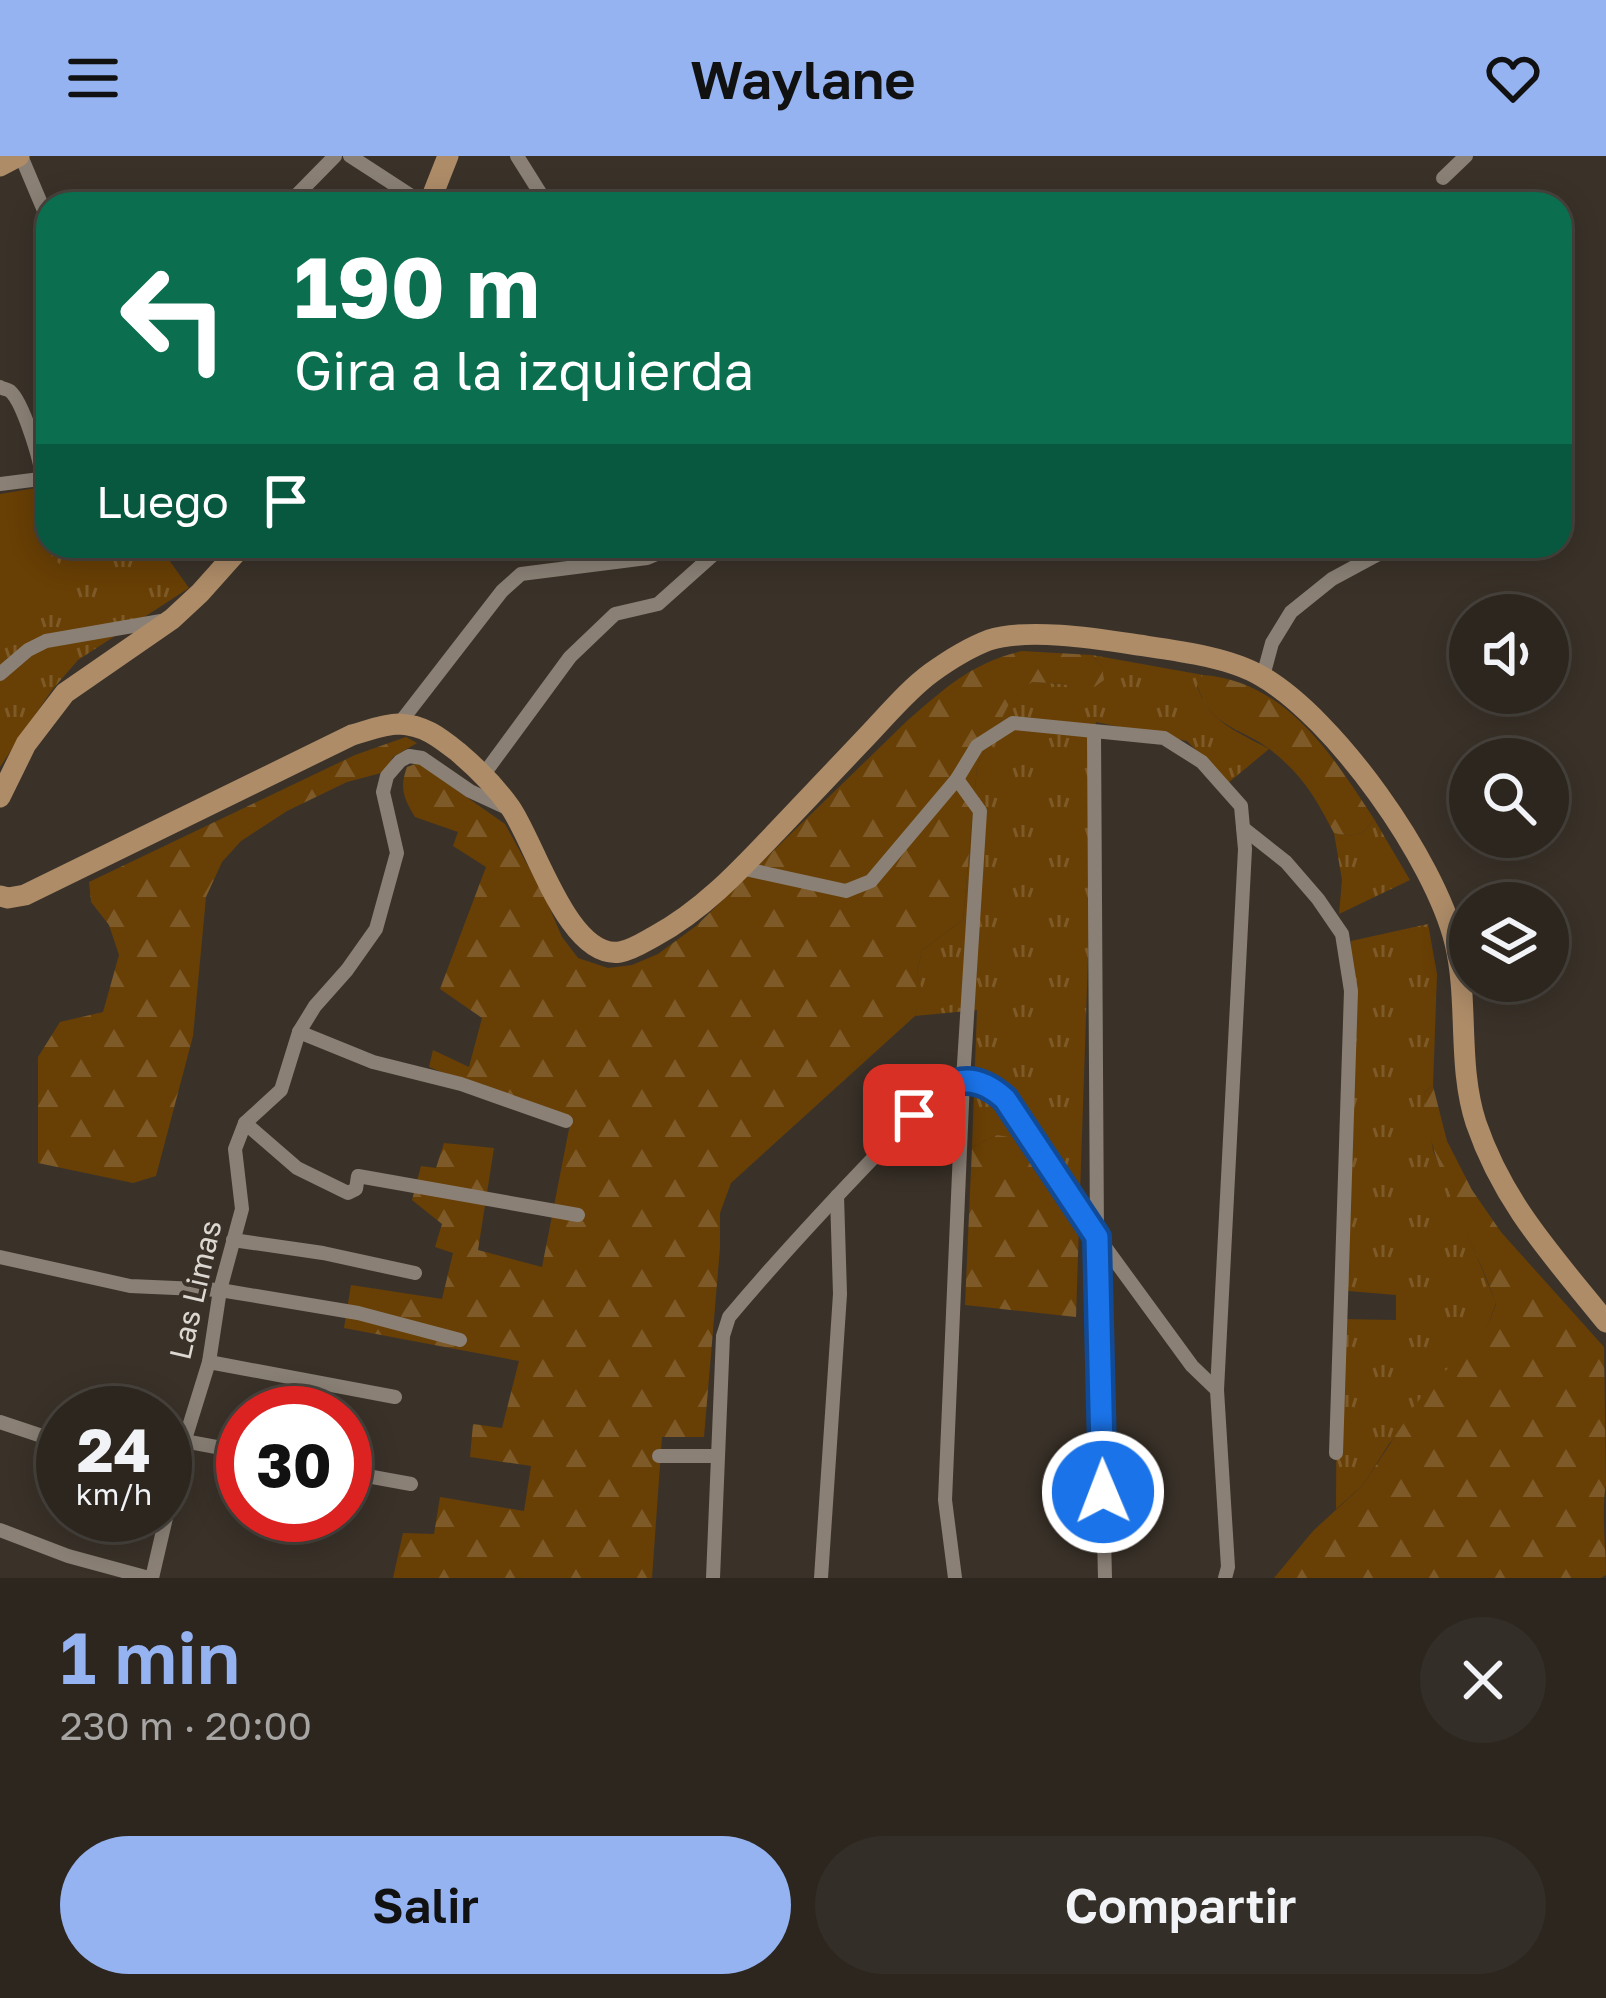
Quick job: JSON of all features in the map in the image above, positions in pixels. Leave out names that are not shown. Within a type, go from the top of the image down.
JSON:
[{"type":"main road","points":[[0,166],[20,156]]},
{"type":"main road","points":[[432,192],[448,156]]},
{"type":"main road","points":[[0,796],[26,744],[65,693],[172,620],[231,558]]},
{"type":"main road","points":[[0,896],[25,895],[352,735],[399,724],[434,733],[484,774],[513,811],[575,930],[604,952],[627,950],[690,914],[741,868],[918,682],[950,659],[994,638],[1094,638],[1240,665],[1263,676],[1318,722],[1366,779],[1426,871],[1455,942],[1467,1083],[1475,1120],[1525,1221],[1606,1322]]},
{"type":"street","points":[[20,156],[36,193]]},
{"type":"street","points":[[300,192],[335,156]]},
{"type":"street","points":[[350,156],[408,192]]},
{"type":"street","points":[[518,156],[540,192]]},
{"type":"street","points":[[1443,178],[1466,156]]},
{"type":"street","points":[[0,387],[10,391],[18,404],[36,453]]},
{"type":"street","points":[[0,484],[36,479]]},
{"type":"street","points":[[399,724],[520,574],[647,558]]},
{"type":"street","points":[[484,774],[571,657],[600,628],[615,614],[658,604],[709,558]]},
{"type":"street","points":[[1263,676],[1272,643],[1291,612],[1332,579],[1370,558]]},
{"type":"street","points":[[0,674],[46,641],[172,620]]},
{"type":"street","points":[[741,868],[846,891],[871,881],[957,779],[976,746],[1013,723],[1164,738],[1202,762],[1241,806],[1245,849],[1217,1390],[1225,1578]]},
{"type":"street","points":[[1094,733],[1105,1578]]},
{"type":"street","points":[[513,811],[470,791],[422,758],[409,756],[387,776],[383,792],[397,854],[376,929],[299,1032],[281,1090],[245,1123],[297,1168],[348,1192],[356,1189],[358,1176],[578,1215]]},
{"type":"street","points":[[955,1578],[945,1500],[980,811],[957,779]]},
{"type":"street","points":[[1243,828],[1286,862],[1342,934],[1351,991],[1336,1453]]},
{"type":"street","points":[[299,1032],[373,1062],[461,1084],[566,1121]]},
{"type":"street","points":[[713,1578],[723,1336],[729,1317],[939,1088],[963,1080],[991,1087],[1005,1099],[1097,1237],[1192,1366],[1217,1390]]},
{"type":"street","name":"Las Limas","points":[[192,1407],[209,1362],[220,1290],[242,1209],[235,1149],[245,1123]]},
{"type":"street","points":[[821,1578],[840,1294],[837,1196]]},
{"type":"street","points":[[233,1240],[323,1252],[415,1274]]},
{"type":"street","points":[[0,1257],[130,1286],[220,1290],[358,1313],[460,1340]]},
{"type":"street","points":[[209,1362],[394,1397]]},
{"type":"street","points":[[0,1422],[36,1434]]},
{"type":"street","points":[[659,1456],[716,1456]]},
{"type":"street","points":[[372,1477],[411,1484]]},
{"type":"street","points":[[0,1530],[151,1578]]},
{"type":"street","name":"Las Limas","points":[[151,1578],[158,1542]]},
{"type":"street","points":[[88,1578],[100,1564]]},
{"type":"green space","points":[[36,488],[36,558],[168,558],[189,588],[78,660],[0,767],[0,494]]},
{"type":"green space","points":[[0,505],[36,540],[36,558],[54,558],[68,573],[0,638]]},
{"type":"green space","points":[[1022,651],[1092,655],[1102,667],[1104,680],[1089,691],[1032,682],[1010,702],[977,767],[963,920],[922,950],[917,972],[922,990],[915,1016],[731,1183],[720,1213],[704,1437],[662,1437],[652,1578],[393,1578],[403,1533],[434,1534],[440,1497],[524,1511],[531,1466],[470,1457],[473,1424],[502,1428],[519,1361],[344,1328],[351,1285],[442,1299],[453,1253],[435,1247],[442,1224],[412,1200],[421,1166],[436,1168],[444,1143],[494,1148],[478,1250],[542,1267],[570,1124],[429,1067],[433,1050],[469,1067],[482,1018],[440,989],[486,867],[453,846],[458,832],[415,817],[404,793],[407,767],[418,763],[505,824],[562,937],[578,958],[608,968],[632,965],[658,954],[696,926],[935,697],[974,670]]},
{"type":"green space","points":[[1092,655],[1203,675],[1197,686],[1209,709],[1226,725],[1269,749],[1228,783],[1187,741],[1096,722],[1079,1223],[1036,1158],[997,1135],[972,1147],[977,1010],[915,1016],[922,950],[963,920],[977,767],[1010,701],[1032,682],[1090,690],[1102,667]]},
{"type":"green space","points":[[1203,675],[1232,680],[1283,707],[1324,747],[1374,819],[1370,825],[1357,834],[1334,833],[1293,770],[1211,711],[1197,685]]},
{"type":"green space","points":[[406,737],[417,743],[393,757],[385,772],[347,782],[287,811],[241,841],[222,862],[206,897],[193,1036],[156,1176],[133,1183],[38,1163],[38,1057],[60,1022],[103,1012],[119,955],[109,925],[91,902],[89,882],[355,755]]},
{"type":"green space","points":[[1374,819],[1410,880],[1339,914],[1342,880],[1334,833],[1357,834]]},
{"type":"green space","points":[[1428,924],[1437,974],[1433,1086],[1424,1092],[1433,1150],[1496,1303],[1489,1323],[1389,1444],[1363,1485],[1336,1509],[1337,1319],[1396,1320],[1396,1295],[1337,1290],[1351,941]]},
{"type":"green space","points":[[1433,1086],[1447,1141],[1472,1190],[1501,1232],[1604,1347],[1606,1575],[1601,1578],[1274,1578],[1313,1531],[1363,1485],[1419,1400],[1489,1323],[1496,1304],[1432,1144],[1424,1092]]},
{"type":"green space","points":[[997,1135],[1014,1138],[1036,1158],[1079,1223],[1076,1317],[965,1305],[972,1147]]},
{"type":"route","points":[[914,1115],[939,1088],[963,1080],[991,1087],[1005,1099],[1097,1237],[1103,1492]]}]
